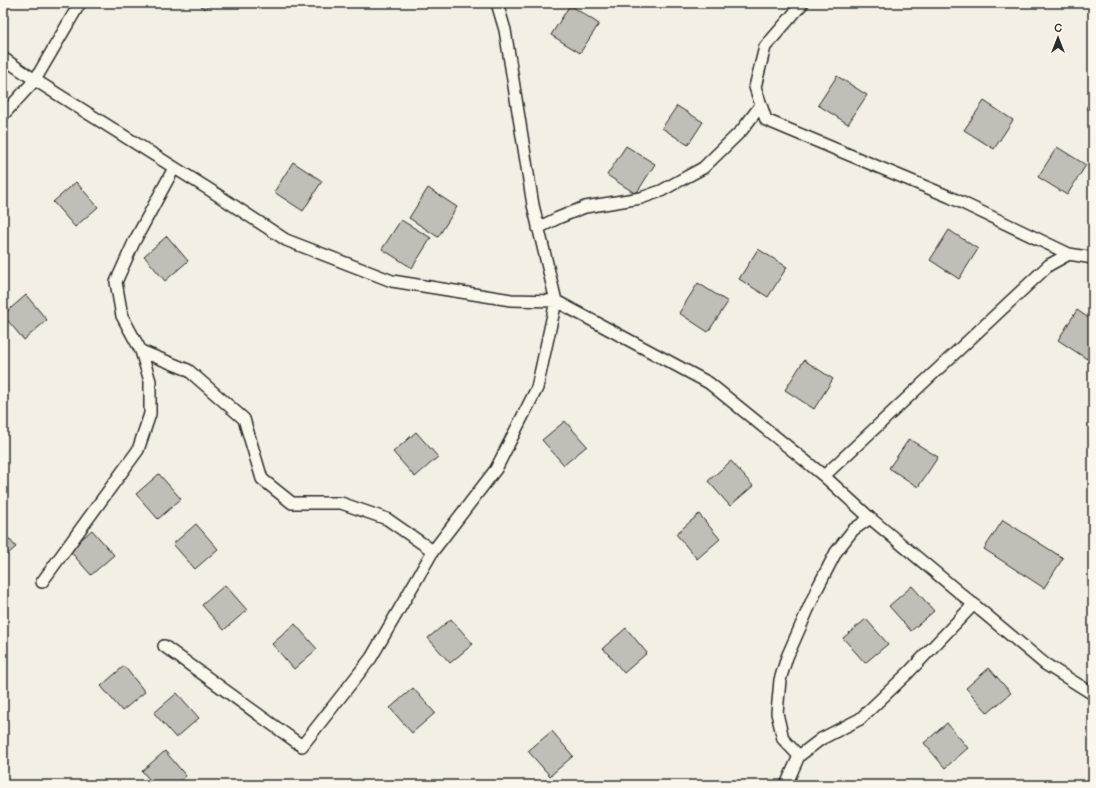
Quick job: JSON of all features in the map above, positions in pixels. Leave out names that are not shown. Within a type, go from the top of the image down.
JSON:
[{"type":"lane","points":[[3,115],[35,80],[80,3]]},
{"type":"lane","points":[[164,646],[302,746],[371,658],[433,551],[496,469],[537,388],[556,301],[533,205],[505,30],[497,3]]},
{"type":"lane","points":[[803,3],[765,47],[755,86],[766,120],[950,197],[1069,254],[1093,258]]},
{"type":"lane","points":[[3,58],[286,240],[392,281],[511,300],[556,301],[709,382],[824,476],[870,518],[1045,664],[1093,694]]},
{"type":"lane","points":[[538,228],[585,207],[641,198],[661,191],[703,168],[742,130],[761,105]]},
{"type":"lane","points":[[42,582],[138,450],[150,414],[150,381],[141,351],[122,316],[116,282],[134,242],[174,168]]},
{"type":"lane","points":[[824,476],[1044,269],[1069,254]]},
{"type":"lane","points":[[141,351],[188,370],[244,419],[262,479],[292,502],[341,502],[387,519],[433,551]]},
{"type":"lane","points":[[799,756],[783,739],[777,714],[780,680],[787,657],[817,588],[836,552],[853,530],[870,518]]},
{"type":"lane","points":[[786,785],[799,756],[821,739],[860,719],[908,673],[974,604]]},
{"type":"building","points":[[197,3],[210,3],[205,9]]},
{"type":"building","points":[[570,5],[599,24],[580,53],[551,35]]},
{"type":"building","points":[[837,76],[867,95],[848,124],[818,105]]},
{"type":"building","points":[[1093,97],[1093,113],[1086,108]]},
{"type":"building","points":[[984,101],[1013,120],[994,149],[964,130]]},
{"type":"building","points":[[677,106],[703,122],[688,145],[662,128]]},
{"type":"building","points":[[626,146],[655,164],[636,194],[607,175]]},
{"type":"building","points":[[1057,147],[1086,165],[1067,195],[1038,177]]},
{"type":"building","points":[[293,162],[322,181],[303,211],[274,192]]},
{"type":"building","points":[[76,182],[98,207],[75,227],[53,202]]},
{"type":"building","points":[[428,188],[457,207],[438,237],[409,218]]},
{"type":"building","points":[[401,220],[431,238],[412,268],[382,249]]},
{"type":"building","points":[[949,230],[978,249],[959,279],[930,260]]},
{"type":"building","points":[[167,236],[188,261],[165,281],[144,256]]},
{"type":"building","points":[[758,249],[787,267],[768,297],[739,279]]},
{"type":"building","points":[[698,283],[728,302],[708,332],[679,313]]},
{"type":"building","points":[[26,295],[47,320],[24,340],[3,315]]},
{"type":"building","points":[[1077,310],[1093,321],[1093,349],[1087,359],[1058,340]]},
{"type":"building","points":[[804,360],[833,379],[814,409],[785,390]]},
{"type":"building","points":[[565,421],[587,446],[564,465],[542,440]]},
{"type":"building","points":[[416,432],[438,457],[415,477],[393,452]]},
{"type":"building","points":[[909,439],[938,457],[918,487],[889,468]]},
{"type":"building","points":[[731,461],[753,486],[730,506],[708,481]]},
{"type":"building","points":[[159,474],[181,499],[158,519],[136,494]]},
{"type":"building","points":[[699,514],[720,539],[697,559],[676,534]]},
{"type":"building","points":[[1003,520],[1063,558],[1044,588],[984,549]]},
{"type":"building","points":[[196,524],[218,549],[195,569],[173,544]]},
{"type":"building","points":[[92,530],[114,555],[91,575],[69,550]]},
{"type":"building","points":[[3,532],[16,547],[3,558]]},
{"type":"building","points":[[225,585],[247,610],[224,630],[202,605]]},
{"type":"building","points":[[912,586],[934,611],[911,631],[889,606]]},
{"type":"building","points":[[451,619],[473,644],[450,663],[428,638]]},
{"type":"building","points":[[866,619],[888,644],[865,663],[843,638]]},
{"type":"building","points":[[295,624],[317,649],[294,669],[272,644]]},
{"type":"building","points":[[626,628],[647,653],[624,673],[603,648]]},
{"type":"building","points":[[124,666],[145,692],[122,711],[101,686]]},
{"type":"building","points":[[989,668],[1011,693],[988,713],[966,688]]},
{"type":"building","points":[[413,688],[435,713],[412,733],[390,708]]},
{"type":"building","points":[[177,693],[199,718],[176,738],[154,713]]},
{"type":"building","points":[[947,723],[968,748],[945,768],[924,743]]},
{"type":"building","points":[[552,731],[573,756],[550,776],[528,751]]},
{"type":"building","points":[[165,751],[186,776],[176,785],[154,785],[142,771]]}]
